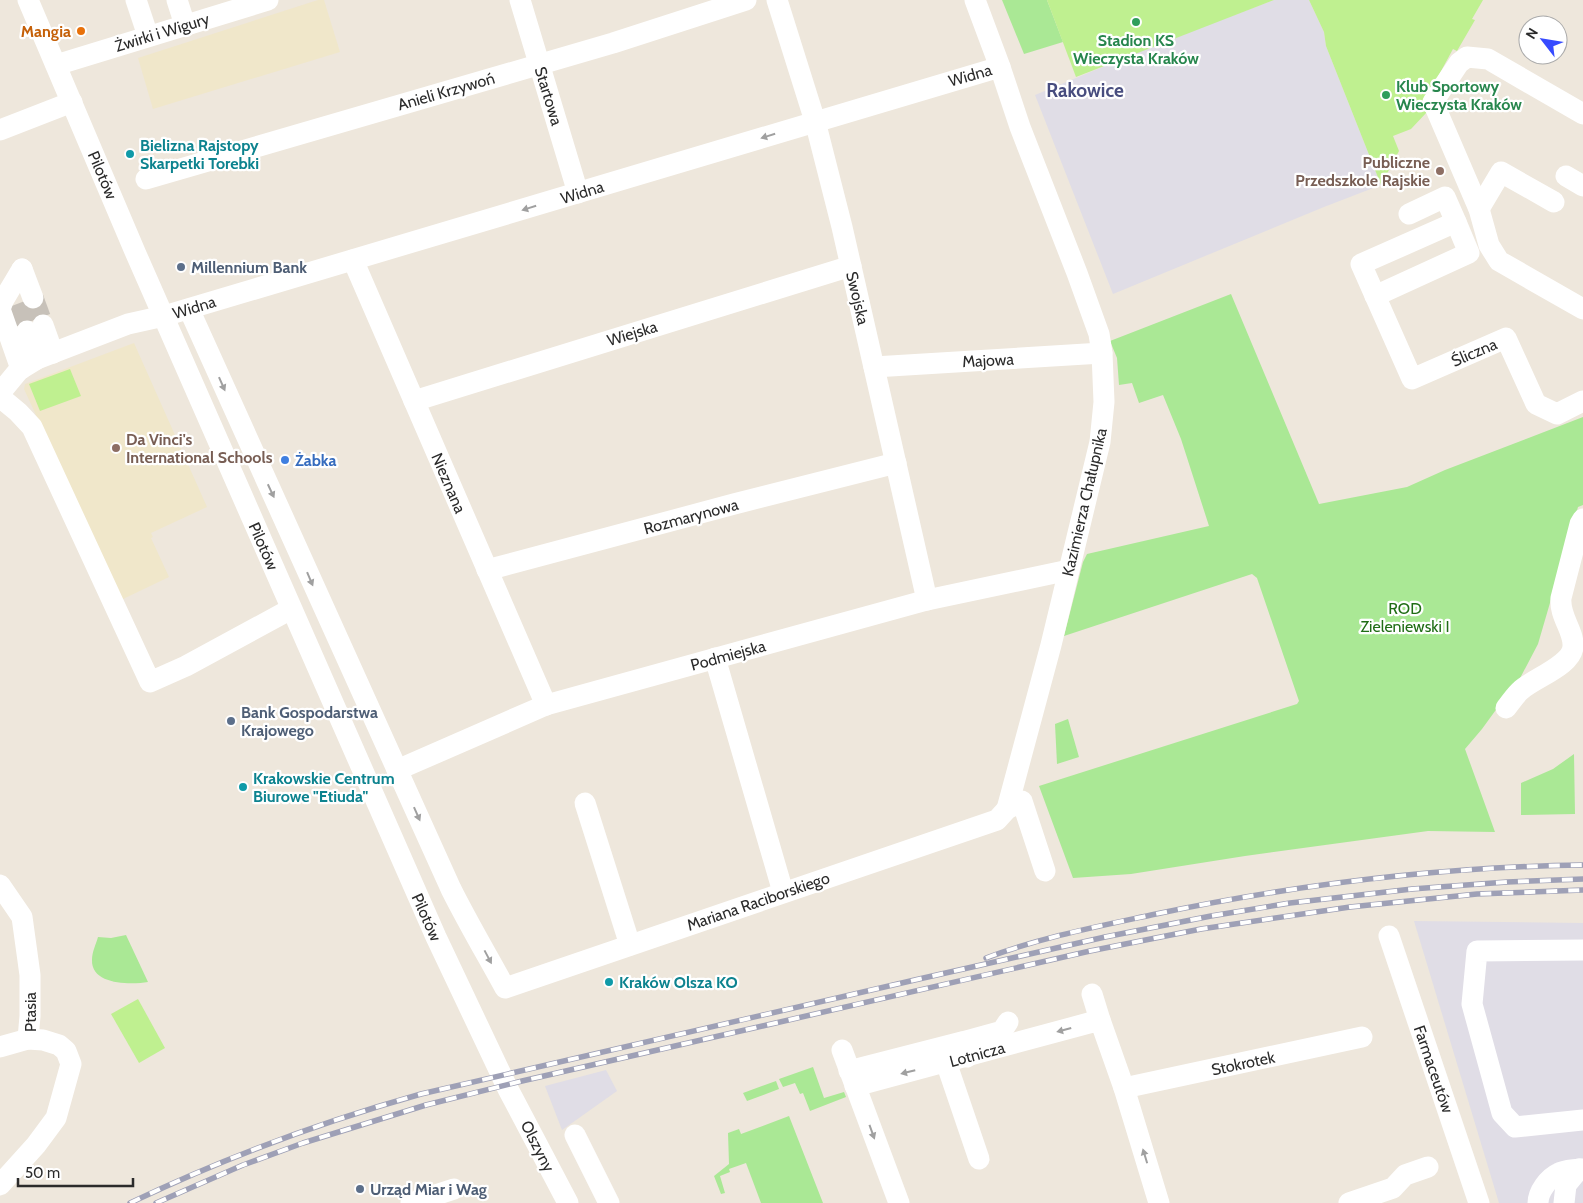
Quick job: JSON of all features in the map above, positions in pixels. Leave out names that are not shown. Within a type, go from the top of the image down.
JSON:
[{"type":"street","name":"Pilotów","points":[[28,0],[291,608],[436,937],[508,1089]]},
{"type":"street","points":[[136,0],[148,36]]},
{"type":"street","points":[[177,0],[185,25]]},
{"type":"street","name":"Żwirki i Wigury","points":[[56,65],[268,0]]},
{"type":"street","name":"Startowa","points":[[520,0],[578,193]]},
{"type":"street","name":"Anieli Krzywoń","points":[[146,179],[613,43],[746,0]]},
{"type":"street","name":"Swojska","points":[[777,0],[815,121],[851,266],[927,600]]},
{"type":"street","name":"Kazimierza Chałupnika","points":[[975,0],[1000,66],[1020,127],[1096,326],[1102,354],[1104,402],[1100,442],[1051,645],[1007,809]]},
{"type":"street","points":[[1583,114],[1488,60],[1468,57],[1459,63],[1433,102],[1479,209],[1489,245],[1499,261],[1583,309]]},
{"type":"street","name":"Widna","points":[[37,360],[128,324],[164,316],[1000,66]]},
{"type":"street","points":[[0,130],[72,102]]},
{"type":"street","points":[[1479,209],[1501,172],[1554,202]]},
{"type":"street","points":[[1375,296],[1469,253],[1445,197],[1409,214]]},
{"type":"street","name":"Śliczna","points":[[1456,222],[1361,264],[1412,378],[1506,338],[1536,404],[1557,414],[1583,401]]},
{"type":"street","name":"Nieznana","points":[[353,260],[546,705]]},
{"type":"street","name":"Wiejska","points":[[414,400],[851,266]]},
{"type":"street","points":[[20,297],[3,301],[0,309],[37,360]]},
{"type":"street","name":"Pilotów","points":[[189,308],[451,889],[505,988]]},
{"type":"street","points":[[35,328],[37,360]]},
{"type":"street","name":"Majowa","points":[[874,367],[1102,354]]},
{"type":"street","points":[[0,393],[37,360]]},
{"type":"street","points":[[0,397],[18,412],[32,428],[150,682],[186,666],[291,608]]},
{"type":"street","name":"Rozmarynowa","points":[[487,570],[896,463]]},
{"type":"street","points":[[1506,708],[1520,690],[1565,661],[1572,651],[1573,644],[1561,609],[1560,598],[1583,519]]},
{"type":"street","name":"Podmiejska","points":[[397,770],[546,705],[927,600],[1069,570]]},
{"type":"street","points":[[714,658],[783,892]]},
{"type":"street","points":[[1007,809],[1022,802],[1045,871]]},
{"type":"street","points":[[585,803],[630,945]]},
{"type":"street","name":"Mariana Raciborskiego","points":[[505,988],[997,820],[1007,809]]},
{"type":"street","name":"Ptasia","points":[[0,884],[22,917],[30,975],[28,1039],[43,1040],[59,1045],[66,1051],[71,1064],[56,1118],[36,1145],[3,1181]]},
{"type":"street","points":[[0,910],[23,923]]},
{"type":"street","name":"Farmaceutów","points":[[1389,936],[1479,1203]]},
{"type":"street","points":[[1583,950],[1478,951],[1472,1004],[1502,1113],[1515,1127],[1583,1120]]},
{"type":"street","points":[[1092,994],[1124,1088],[1159,1203]]},
{"type":"street","name":"Lotnicza","points":[[852,1079],[946,1062],[964,1050],[1100,1020]]},
{"type":"street","points":[[852,1079],[964,1050],[1002,1032],[1008,1022]]},
{"type":"street","name":"Stokrotek","points":[[1124,1088],[1362,1037]]},
{"type":"street","points":[[0,1047],[28,1039]]},
{"type":"street","points":[[842,1050],[899,1203]]},
{"type":"street","points":[[946,1062],[979,1159]]},
{"type":"street","name":"Olszyny","points":[[508,1089],[568,1203]]},
{"type":"street","points":[[575,1135],[609,1203]]},
{"type":"street","points":[[1349,1203],[1394,1188],[1405,1175],[1428,1167]]},
{"type":"street","points":[[1538,1203],[1541,1192],[1553,1177],[1559,1173],[1581,1169]]},
{"type":"street","points":[[1564,1203],[1566,1185],[1581,1169]]},
{"type":"street","points":[[411,1203],[454,1189]]},
{"type":"shaded area","points":[[318,0],[324,0],[340,52],[153,109],[138,58]]},
{"type":"shaded area","points":[[1274,0],[1309,0],[1324,32],[1326,46],[1381,185],[1113,294],[1035,95],[1170,39]]},
{"type":"shaded area","name":"Da Vinci's International Schools","points":[[134,343],[207,507],[151,533],[153,537],[151,538],[169,577],[121,600],[24,389],[25,384]]},
{"type":"shaded area","points":[[1414,921],[1583,923],[1583,1203],[1499,1203]]},
{"type":"shaded area","points":[[606,1070],[617,1091],[562,1130],[545,1086]]},
{"type":"green space","points":[[1002,0],[1047,0],[1063,42],[1024,54]]},
{"type":"green space","name":"Stadion KS Wieczysta Kraków","points":[[1047,0],[1274,0],[1076,77]]},
{"type":"green space","name":"Klub Sportowy Wieczysta Kraków","points":[[1309,0],[1483,0],[1472,19],[1475,20],[1457,51],[1453,49],[1434,84],[1427,91],[1427,112],[1411,129],[1393,136],[1399,151],[1381,185],[1326,46],[1324,32]]},
{"type":"green space","name":"ROD Zieleniewski I","points":[[1231,294],[1319,504],[1407,487],[1445,470],[1583,417],[1583,505],[1578,507],[1538,644],[1517,684],[1514,685],[1465,749],[1495,832],[1428,831],[1131,874],[1073,878],[1039,786],[1297,704],[1299,701],[1257,578],[1252,574],[1064,636],[1083,562],[1087,554],[1209,526],[1181,439],[1163,395],[1139,403],[1132,383],[1119,385],[1117,358],[1110,341]]},
{"type":"green space","points":[[70,369],[81,396],[40,411],[29,384]]},
{"type":"green space","points":[[1068,719],[1079,757],[1057,764],[1055,724]]},
{"type":"green space","points":[[1574,754],[1575,814],[1521,815],[1521,783],[1553,769]]},
{"type":"green space","points":[[126,935],[148,982],[113,982],[105,979],[93,968],[92,957],[98,937],[111,938]]},
{"type":"green space","points":[[138,999],[165,1048],[139,1063],[111,1014]]},
{"type":"green space","points":[[813,1067],[824,1098],[844,1092],[846,1097],[810,1111],[803,1093],[800,1094],[795,1083],[783,1087],[779,1079]]},
{"type":"green space","points":[[776,1081],[779,1089],[747,1101],[743,1093]]},
{"type":"green space","points":[[789,1116],[823,1203],[761,1203],[746,1163],[729,1169],[730,1172],[720,1176],[725,1193],[721,1194],[714,1176],[729,1164],[728,1133],[739,1129],[741,1134]]},
{"type":"tunnel","points":[[33,298],[43,325]]},
{"type":"tunnel","points":[[17,304],[27,331]]},
{"type":"railway","points":[[986,958],[1047,939],[1088,929],[1204,904],[1258,895],[1366,880],[1474,869],[1583,865]]},
{"type":"railway","points":[[130,1203],[201,1171],[273,1142],[421,1094],[1105,937],[1290,903],[1412,889],[1583,879]]},
{"type":"railway","points":[[156,1203],[243,1165],[303,1143],[426,1105],[522,1081],[1090,951],[1201,929],[1350,907],[1477,894],[1583,890]]},
{"type":"place","name":"Stadion KS Wieczysta Kraków","points":[[1136,22]]},
{"type":"place","name":"Mangia","points":[[81,31]]},
{"type":"place","name":"Klub Sportowy Wieczysta Kraków","points":[[1386,95]]},
{"type":"place","name":"Bielizna Rajstopy Skarpetki Torebki","points":[[130,154]]},
{"type":"place","name":"Publiczne Przedszkole Rajskie","points":[[1440,171]]},
{"type":"place","name":"Millennium Bank","points":[[181,267]]},
{"type":"place","name":"Da Vinci's International Schools","points":[[116,448]]},
{"type":"place","name":"Żabka","points":[[285,460]]},
{"type":"place","name":"Bank Gospodarstwa Krajowego","points":[[231,721]]},
{"type":"place","name":"Krakowskie Centrum Biurowe \"Etiuda\"","points":[[243,787]]},
{"type":"place","name":"Kraków Olsza KO","points":[[609,982]]},
{"type":"place","name":"Urząd Miar i Wag","points":[[360,1189]]},
{"type":"district","name":"Rakowice","points":[[1085,90]]}]
